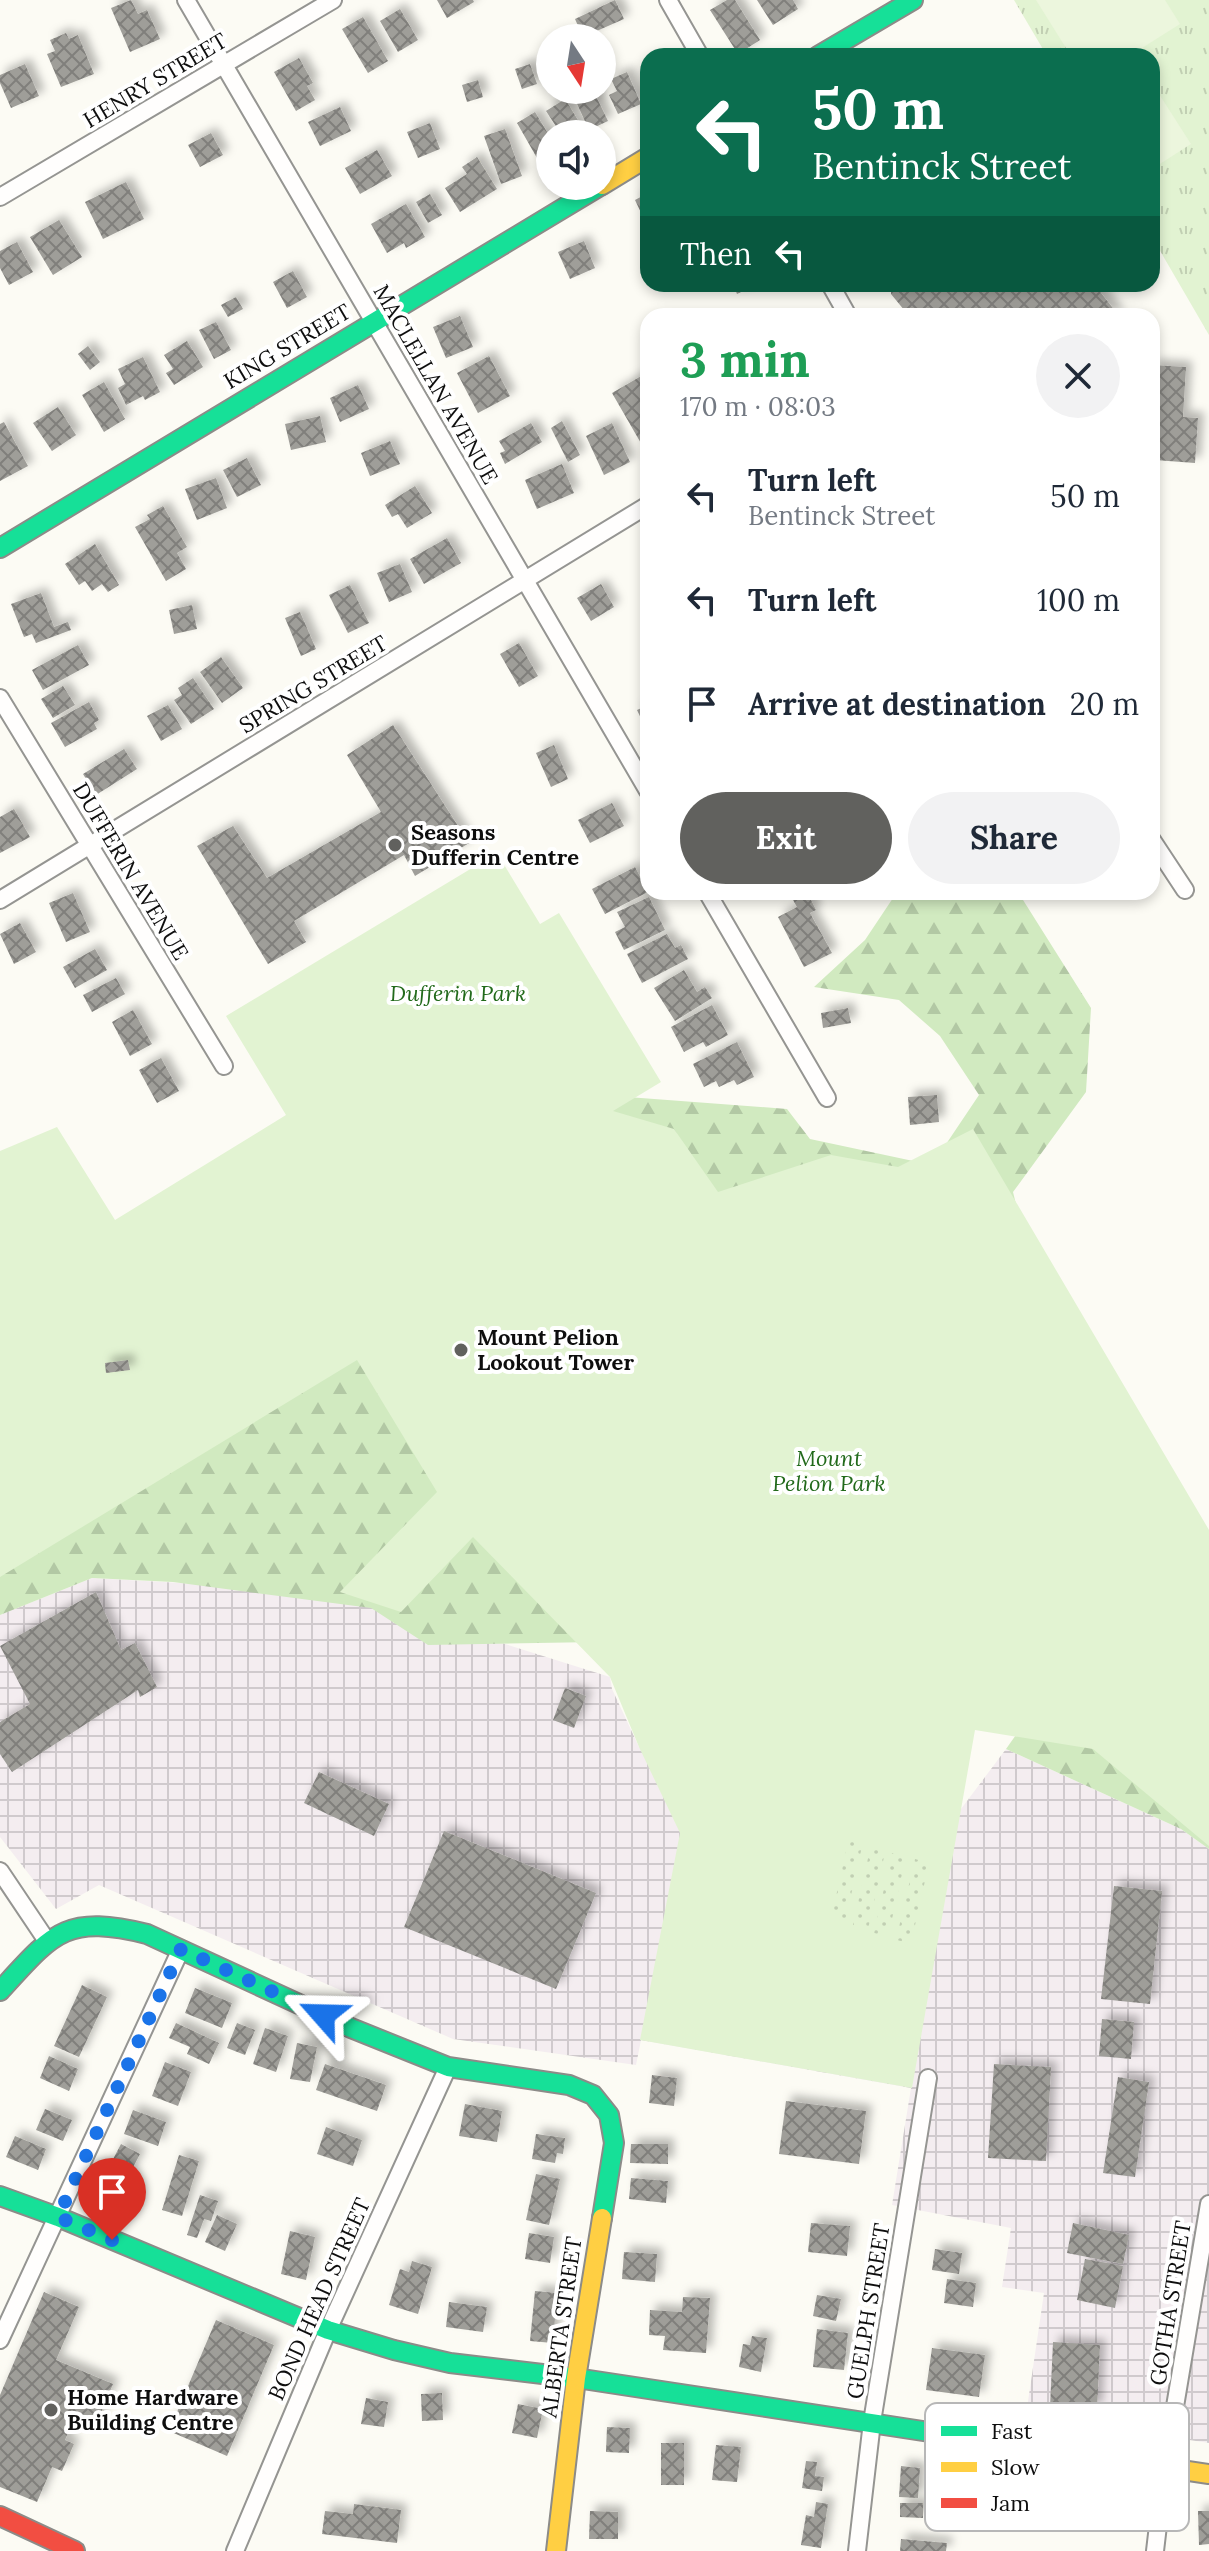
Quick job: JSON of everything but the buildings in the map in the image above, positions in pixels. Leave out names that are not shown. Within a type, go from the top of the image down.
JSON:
[{"type":"street","name":"MACLELLAN AVENUE","points":[[186,0],[640,777]]},
{"type":"street","name":"HENRY STREET","points":[[0,197],[333,0]]},
{"type":"street","points":[[668,0],[695,48]]},
{"type":"street","points":[[832,48],[913,0]]},
{"type":"street","name":"KING STREET","points":[[616,177],[640,162]]},
{"type":"street","name":"KING STREET","points":[[0,548],[577,200]]},
{"type":"street","name":"SPRING STREET","points":[[0,900],[640,510]]},
{"type":"street","name":"DUFFERIN AVENUE","points":[[0,698],[224,1066]]},
{"type":"street","points":[[1160,852],[1185,890]]},
{"type":"street","points":[[712,900],[827,1098]]},
{"type":"street","points":[[0,1871],[47,1941]]},
{"type":"street","points":[[0,1991],[47,1941],[66,1930],[91,1923],[126,1928],[181,1949],[351,2028],[448,2067]]},
{"type":"street","points":[[0,2340],[181,1949]]},
{"type":"street","name":"ALBERTA STREET","points":[[448,2067],[569,2085],[593,2095],[609,2115],[614,2143],[576,2378],[556,2551]]},
{"type":"street","name":"BOND HEAD STREET","points":[[235,2551],[328,2330],[448,2067]]},
{"type":"street","name":"GUELPH STREET","points":[[857,2551],[872,2422],[928,2078]]},
{"type":"street","points":[[0,2196],[58,2217],[328,2330],[394,2350],[450,2363],[576,2378],[925,2430]]},
{"type":"street","name":"GOTHA STREET","points":[[1176,2403],[1209,2204]]},
{"type":"street","points":[[1189,2470],[1209,2474]]},
{"type":"street","points":[[0,2516],[75,2551]]},
{"type":"street","name":"GOTHA STREET","points":[[1155,2551],[1157,2531]]},
{"type":"shaded area","points":[[92,1578],[340,1592],[610,1677],[612,1689],[639,1747],[961,1809],[1006,1749],[1181,1829],[1209,1849],[1209,2443],[1189,2440],[1189,2403],[1028,2403],[1044,2293],[1002,2287],[1011,2228],[892,2205],[911,2088],[641,2040],[636,2065],[453,2039],[99,1885],[56,1909],[0,1837],[0,1615]]},
{"type":"green space","points":[[1014,0],[1209,0],[1209,335],[1160,251],[1160,48],[1042,48]]},
{"type":"green space","points":[[1036,0],[1165,0],[1180,24],[1142,48],[1066,48]]},
{"type":"green space","points":[[1160,96],[1191,144],[1160,164]]},
{"type":"green space","name":"Mount Pelion Park","points":[[497,853],[540,924],[559,913],[661,1082],[613,1111],[674,1129],[718,1192],[831,1155],[898,1167],[973,1129],[1209,1530],[1209,1846],[1093,1749],[975,1730],[912,2088],[640,2040],[680,1833],[610,1677],[473,1537],[401,1612],[340,1592],[437,1492],[357,1360],[0,1577],[0,1151],[57,1127],[115,1220],[286,1115],[226,1016]]},
{"type":"green space","name":"Mount Pelion Park","points":[[892,900],[1023,900],[1091,1008],[1086,1092],[1013,1192],[1073,1438],[1209,1633],[1209,1849],[1181,1829],[1006,1749],[1035,1708],[654,1641],[428,1645],[371,1608],[173,1582],[92,1578],[0,1615],[0,1382],[601,1095],[787,1109],[810,1139],[932,1165],[979,1095],[940,1036],[899,1000],[814,987],[865,940]]},
{"type":"green space","points":[[849,1838],[863,1842],[845,1922],[831,1919]]},
{"type":"green space","points":[[871,1845],[886,1848],[868,1929],[853,1925]]},
{"type":"green space","points":[[892,1853],[906,1856],[888,1937],[874,1933]]},
{"type":"green space","points":[[915,1859],[929,1863],[911,1943],[896,1940]]},
{"type":"traffic: fast","points":[[832,48],[913,0]]},
{"type":"traffic: fast","points":[[0,548],[577,200]]},
{"type":"traffic: fast","points":[[0,1991],[48,1942],[63,1933],[97,1926],[119,1928],[147,1934],[351,2028],[448,2067],[569,2085],[593,2095],[609,2115],[614,2143],[602,2218]]},
{"type":"traffic: fast","points":[[0,2196],[58,2217],[328,2330],[394,2350],[450,2363],[576,2378],[925,2431]]},
{"type":"traffic: slow","points":[[616,176],[640,162]]},
{"type":"traffic: slow","points":[[556,2551],[576,2378],[602,2218]]},
{"type":"traffic: slow","points":[[1189,2471],[1209,2474]]},
{"type":"traffic: jam","points":[[0,2516],[75,2551]]},
{"type":"place","name":"Seasons Dufferin Centre","points":[[395,845]]},
{"type":"place","name":"Mount Pelion Lookout Tower","points":[[461,1350]]},
{"type":"place","name":"Home Hardware Building Centre","points":[[51,2410]]},
{"type":"route","points":[[112,2240],[58,2217],[181,1949],[323,2015]]},
{"type":"park label","name":"Dufferin Park","points":[[458,993]]}]
